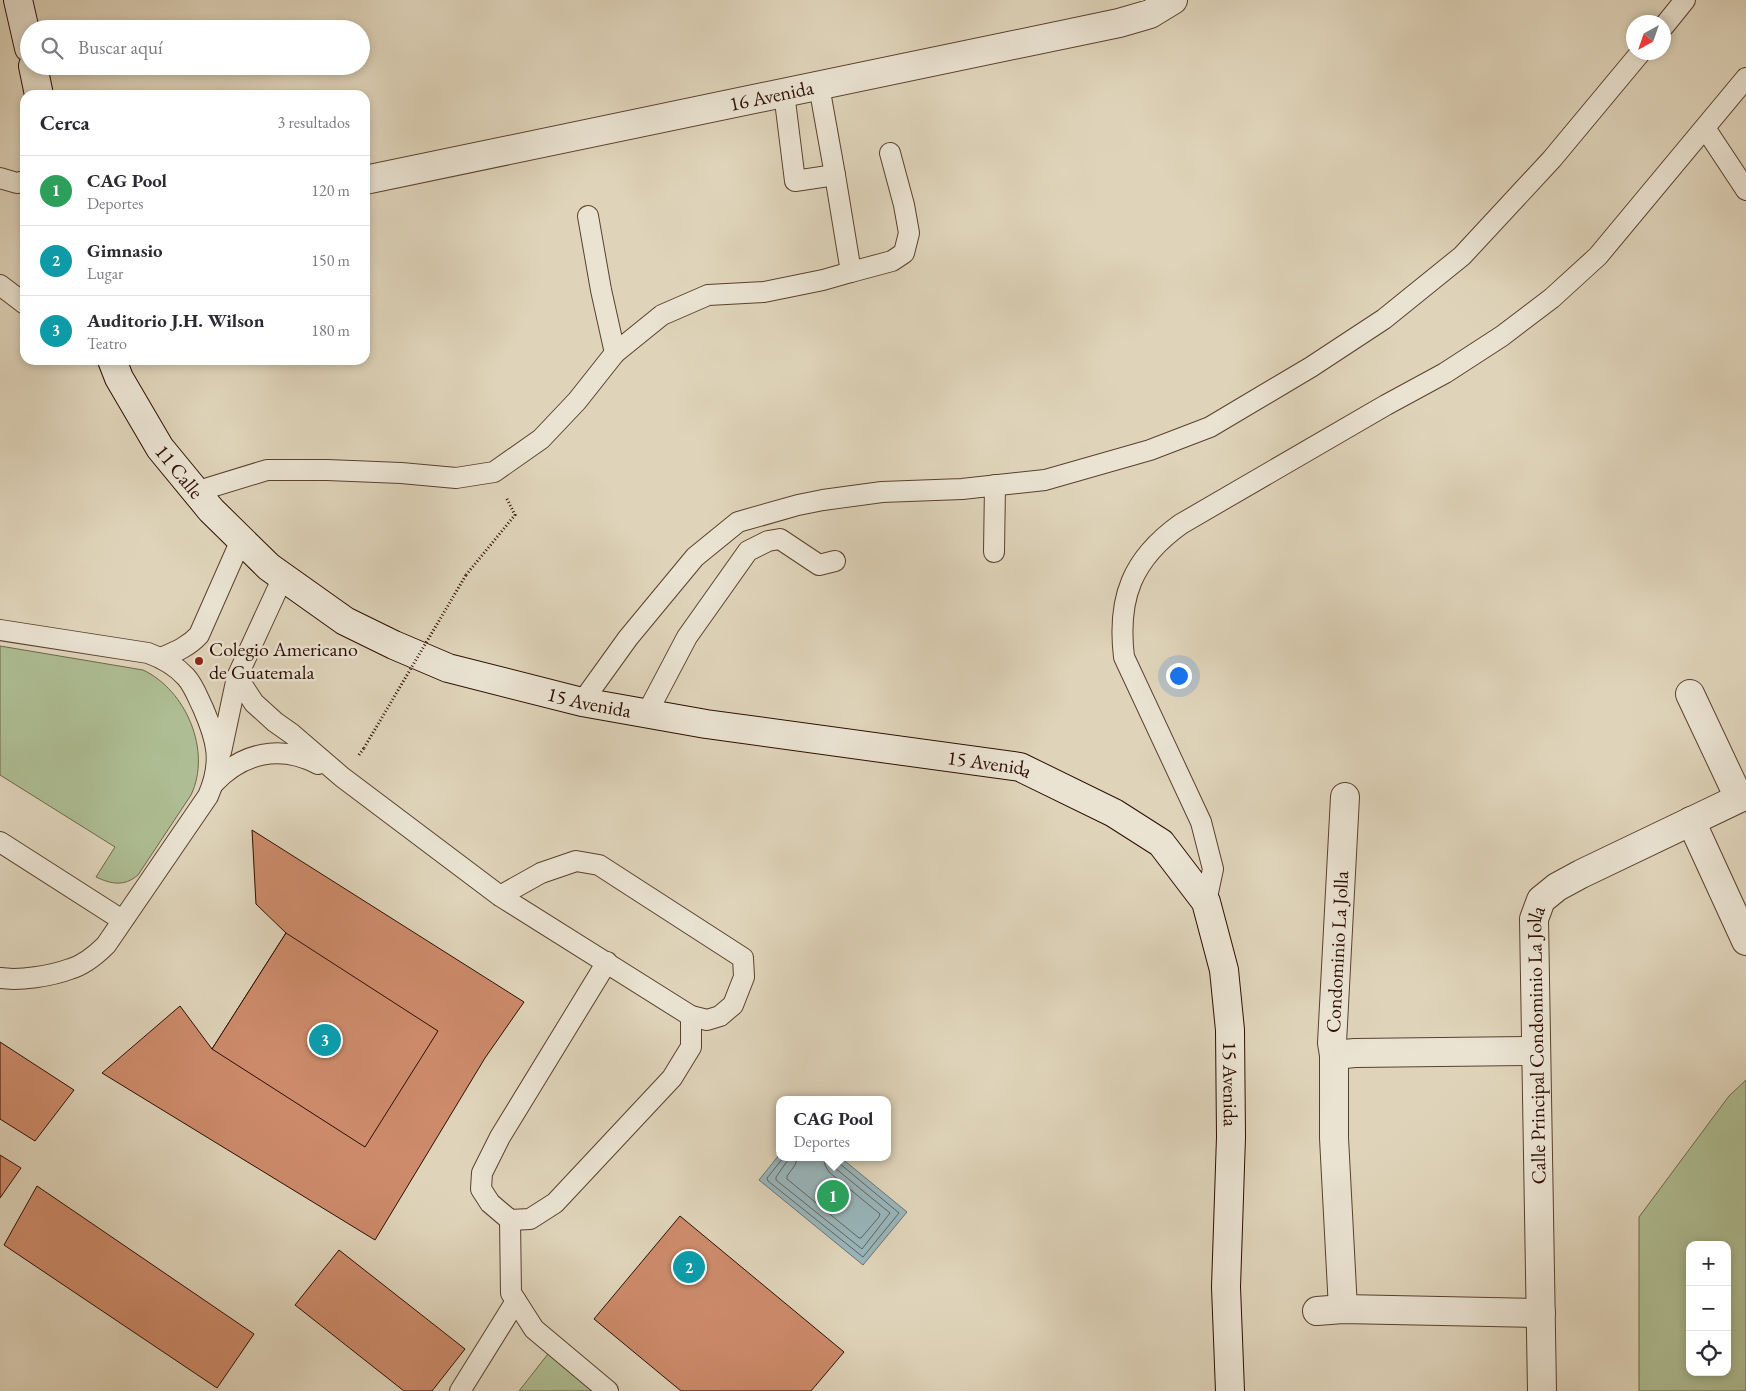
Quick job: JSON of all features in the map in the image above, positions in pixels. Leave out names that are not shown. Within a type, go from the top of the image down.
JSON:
[{"type":"street","points":[[18,0],[23,20]]},
{"type":"street","name":"16 Avenida","points":[[370,179],[1119,23],[1150,14],[1173,0]]},
{"type":"street","points":[[35,75],[38,90]]},
{"type":"street","name":"11 Calle","points":[[114,365],[119,378],[160,448],[195,492],[241,540],[276,572]]},
{"type":"street","name":"15 Avenida","points":[[276,572],[345,621],[448,668],[582,702],[706,724],[1020,768],[1114,813],[1162,843],[1206,902],[1224,970],[1230,1030],[1231,1136],[1226,1287],[1230,1391]]},
{"type":"street","points":[[1690,694],[1743,796]]},
{"type":"street","name":"Calle Principal Condominio La Jolla","points":[[1542,1391],[1534,919],[1541,900],[1557,887],[1743,796]]},
{"type":"street","name":"Condominio La Jolla","points":[[1345,797],[1332,1043],[1334,1055],[1355,1053],[1536,1051]]},
{"type":"street","points":[[1691,821],[1746,941]]},
{"type":"street","points":[[1334,1055],[1330,1310],[1541,1313]]},
{"type":"lane","points":[[1671,18],[1686,0]]},
{"type":"lane","points":[[582,702],[628,638],[694,557],[738,522],[798,504],[822,500],[882,492],[962,489],[1045,480],[1150,450],[1210,427],[1311,367],[1384,319],[1462,256],[1552,159],[1634,60]]},
{"type":"lane","points":[[1206,902],[1213,869],[1200,822],[1124,658],[1121,634],[1123,610],[1129,587],[1138,568],[1164,536],[1181,524],[1386,405],[1446,373],[1502,336],[1552,298],[1598,256],[1746,78]]},
{"type":"lane","points":[[819,86],[851,272]]},
{"type":"lane","points":[[784,93],[795,181],[835,175]]},
{"type":"lane","points":[[1705,128],[1746,190]]},
{"type":"lane","points":[[195,492],[267,470],[401,473],[456,478],[494,472],[541,439],[577,401],[615,354],[662,315],[708,295],[764,292],[823,280],[892,261],[904,253],[909,233],[904,205],[890,153]]},
{"type":"lane","points":[[0,178],[20,182]]},
{"type":"lane","points":[[588,216],[600,290],[615,354]]},
{"type":"lane","points":[[0,285],[20,300]]},
{"type":"lane","points":[[994,552],[995,485]]},
{"type":"lane","points":[[647,713],[687,636],[748,552],[768,541],[780,539],[827,563]]},
{"type":"lane","points":[[161,658],[192,643],[199,635],[241,540]]},
{"type":"lane","points":[[0,978],[27,978],[70,969],[94,956],[106,945],[208,796],[214,783],[237,677],[276,572]]},
{"type":"lane","points":[[0,630],[148,653],[161,658],[186,678],[196,692],[214,734],[217,757],[214,783]]},
{"type":"lane","points":[[237,677],[258,707],[342,777],[500,896],[691,1016],[707,1020],[720,1016],[733,1005],[744,977],[742,958],[598,865],[576,861],[541,873],[500,896]]},
{"type":"lane","points":[[214,783],[230,768],[247,758],[276,754],[304,757],[342,777]]},
{"type":"lane","points":[[0,842],[122,920]]},
{"type":"lane","points":[[607,962],[500,1137],[482,1173],[480,1189],[490,1203],[510,1220],[530,1219],[555,1203],[672,1078],[691,1047],[691,1016]]},
{"type":"lane","points":[[510,1220],[511,1293],[534,1329],[608,1391]]},
{"type":"lane","points":[[460,1391],[516,1301]]},
{"type":"path","points":[[364,748],[466,575],[515,515],[494,472]]},
{"type":"green space","points":[[0,646],[143,670],[158,679],[172,692],[183,707],[196,741],[197,778],[191,795],[138,875],[133,879],[117,883],[96,877],[115,847],[0,775]]},
{"type":"green space","points":[[1746,1080],[1746,1391],[1639,1391],[1639,1217],[1729,1096]]},
{"type":"green space","points":[[555,1345],[613,1391],[519,1391]]},
{"type":"water","points":[[776,1159],[776,1161],[845,1161],[907,1212],[863,1265],[759,1180]]},
{"type":"building","points":[[252,830],[524,1002],[485,1058],[375,1240],[102,1073],[180,1006],[212,1049],[286,933],[256,904]]},
{"type":"building","points":[[286,933],[438,1031],[365,1147],[212,1049]]},
{"type":"building","points":[[0,1042],[74,1090],[35,1141],[0,1119]]},
{"type":"building","points":[[0,1155],[21,1168],[0,1198]]},
{"type":"building","points":[[37,1186],[254,1334],[217,1388],[4,1245]]},
{"type":"building","points":[[680,1216],[844,1352],[811,1391],[681,1391],[594,1319]]},
{"type":"building","points":[[339,1250],[465,1349],[432,1391],[404,1391],[295,1305]]},
{"type":"place","name":"Colegio Americano de Guatemala","points":[[199,661]]},
{"type":"place","name":"Auditorio J.H. Wilson","points":[[325,1040]]},
{"type":"place","name":"CAG Pool","points":[[833,1196]]},
{"type":"place","name":"Gimnasio","points":[[689,1267]]}]
